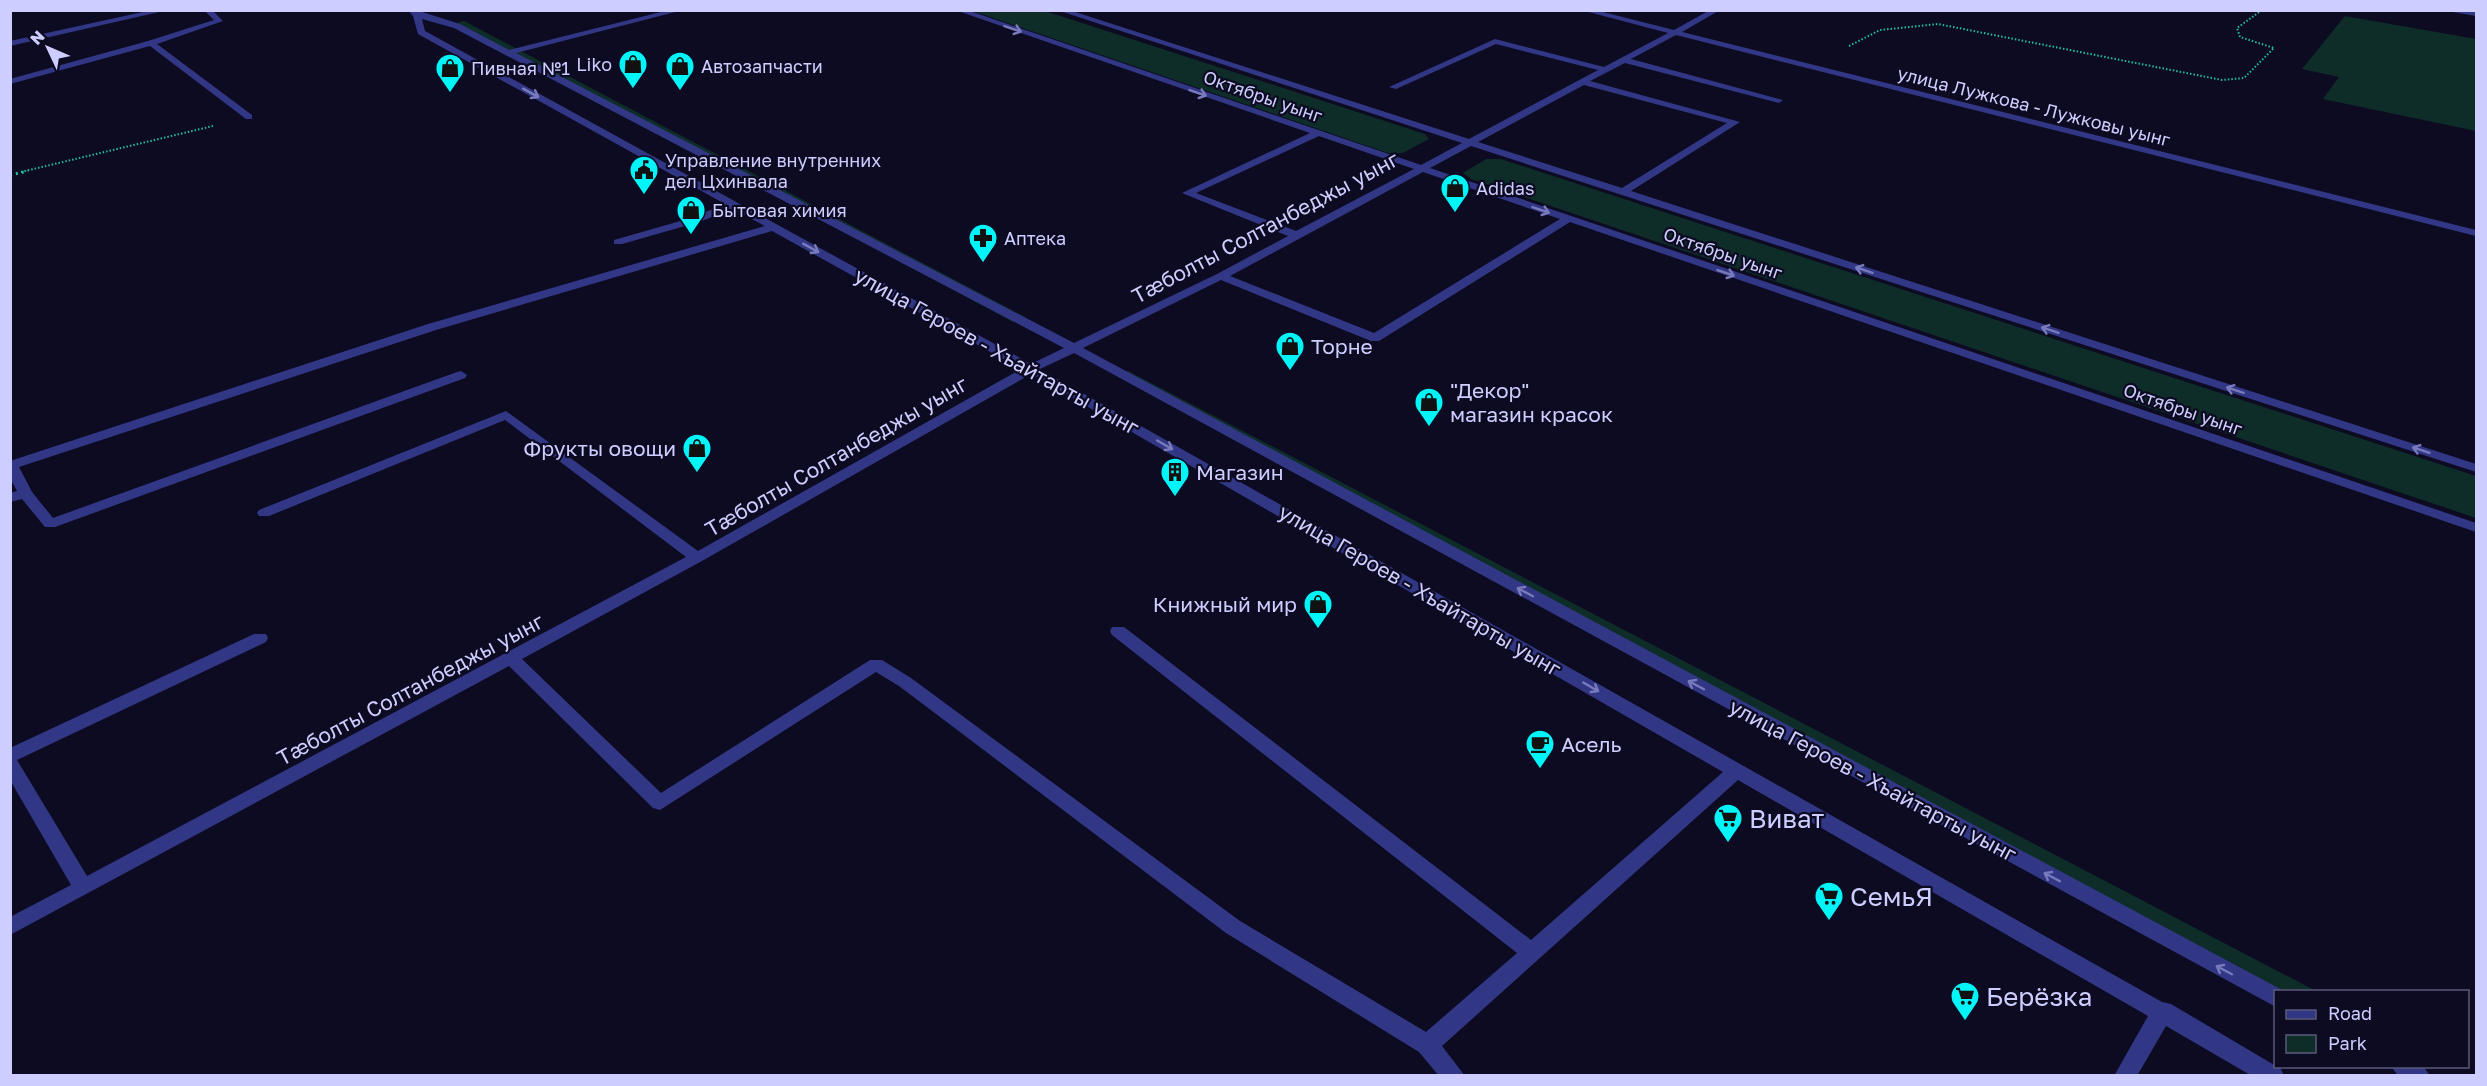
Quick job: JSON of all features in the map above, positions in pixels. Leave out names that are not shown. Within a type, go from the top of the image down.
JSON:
[{"type":"street","points":[[10,44],[165,10]]},
{"type":"street","points":[[10,82],[151,43],[219,21],[207,10]]},
{"type":"street","points":[[414,13],[439,10]]},
{"type":"street","points":[[507,53],[680,10]]},
{"type":"street","name":"Октябры уынг","points":[[958,10],[2476,528]]},
{"type":"street","name":"Октябры уынг","points":[[1060,10],[2476,468]]},
{"type":"street","name":"улица Лужкова - Лужковы уынг","points":[[1584,10],[2476,233]]},
{"type":"street","name":"Тæболты Солтанбеджы уынг","points":[[10,927],[698,558],[1029,370],[1221,276],[1717,10]]},
{"type":"street","points":[[2453,10],[2476,14]]},
{"type":"street","name":"улица Героев - Хъайтарты уынг","points":[[414,13],[457,26],[1074,348],[2274,997]]},
{"type":"street","name":"улица Героев - Хъайтарты уынг","points":[[414,13],[421,32],[1029,370],[2163,1011],[2273,1076]]},
{"type":"street","points":[[1393,87],[1494,41],[1606,70]]},
{"type":"street","points":[[151,43],[249,117]]},
{"type":"street","points":[[1624,60],[1779,100]]},
{"type":"street","points":[[1583,82],[1734,122],[1623,192]]},
{"type":"street","points":[[1296,236],[1187,193],[1316,134]]},
{"type":"street","points":[[618,242],[694,220],[733,205]]},
{"type":"street","points":[[1221,276],[1375,338],[1568,219]]},
{"type":"street","points":[[461,375],[50,524],[25,493],[11,465],[432,327],[774,227]]},
{"type":"street","points":[[264,513],[506,415],[698,558]]},
{"type":"street","points":[[10,498],[25,493]]},
{"type":"street","points":[[1118,631],[1532,953]]},
{"type":"street","points":[[10,756],[260,638]]},
{"type":"street","points":[[511,659],[660,803],[876,664],[905,682],[1233,927],[1426,1045],[1454,1076]]},
{"type":"street","points":[[10,763],[83,888]]},
{"type":"street","points":[[1426,1045],[1737,770]]},
{"type":"street","points":[[2126,1076],[2163,1011]]},
{"type":"street","points":[[2405,1068],[2419,1076]]},
{"type":"path","points":[[1810,67],[1880,30],[1938,24],[2222,80],[2244,78],[2274,48],[2240,37],[2237,28],[2262,10]]},
{"type":"path","points":[[10,175],[249,117]]},
{"type":"green space","points":[[973,11],[1045,11],[1425,134],[1429,139],[1403,153],[1388,153]]},
{"type":"green space","points":[[2345,16],[2476,39],[2476,131],[2323,99],[2339,77],[2302,69]]},
{"type":"green space","points":[[464,21],[1025,317],[1013,322],[457,23]]},
{"type":"green space","points":[[1486,159],[1501,159],[2476,476],[2476,518],[1471,179],[1463,173]]},
{"type":"green space","points":[[1128,371],[2314,990],[2277,990],[1119,375]]},
{"type":"place","name":"Liko","points":[[633,90]]},
{"type":"place","name":"Автозапчасти","points":[[680,92]]},
{"type":"place","name":"Пивная №1","points":[[450,94]]},
{"type":"place","name":"Управление внутренних дел Цхинвала","points":[[644,196]]},
{"type":"place","name":"Adidas","points":[[1455,214]]},
{"type":"place","name":"Бытовая химия","points":[[691,236]]},
{"type":"place","name":"Аптека","points":[[983,264]]},
{"type":"place","name":"Торне","points":[[1290,372]]},
{"type":"place","name":"\"Декор\" магазин красок","points":[[1429,428]]},
{"type":"place","name":"Фрукты овощи","points":[[697,474]]},
{"type":"place","name":"Магазин","points":[[1175,498]]},
{"type":"place","name":"Книжный мир","points":[[1318,630]]},
{"type":"place","name":"Асель","points":[[1540,770]]},
{"type":"place","name":"Виват","points":[[1728,844]]},
{"type":"place","name":"СемьЯ","points":[[1829,922]]},
{"type":"place","name":"Берёзка","points":[[1965,1022]]}]
